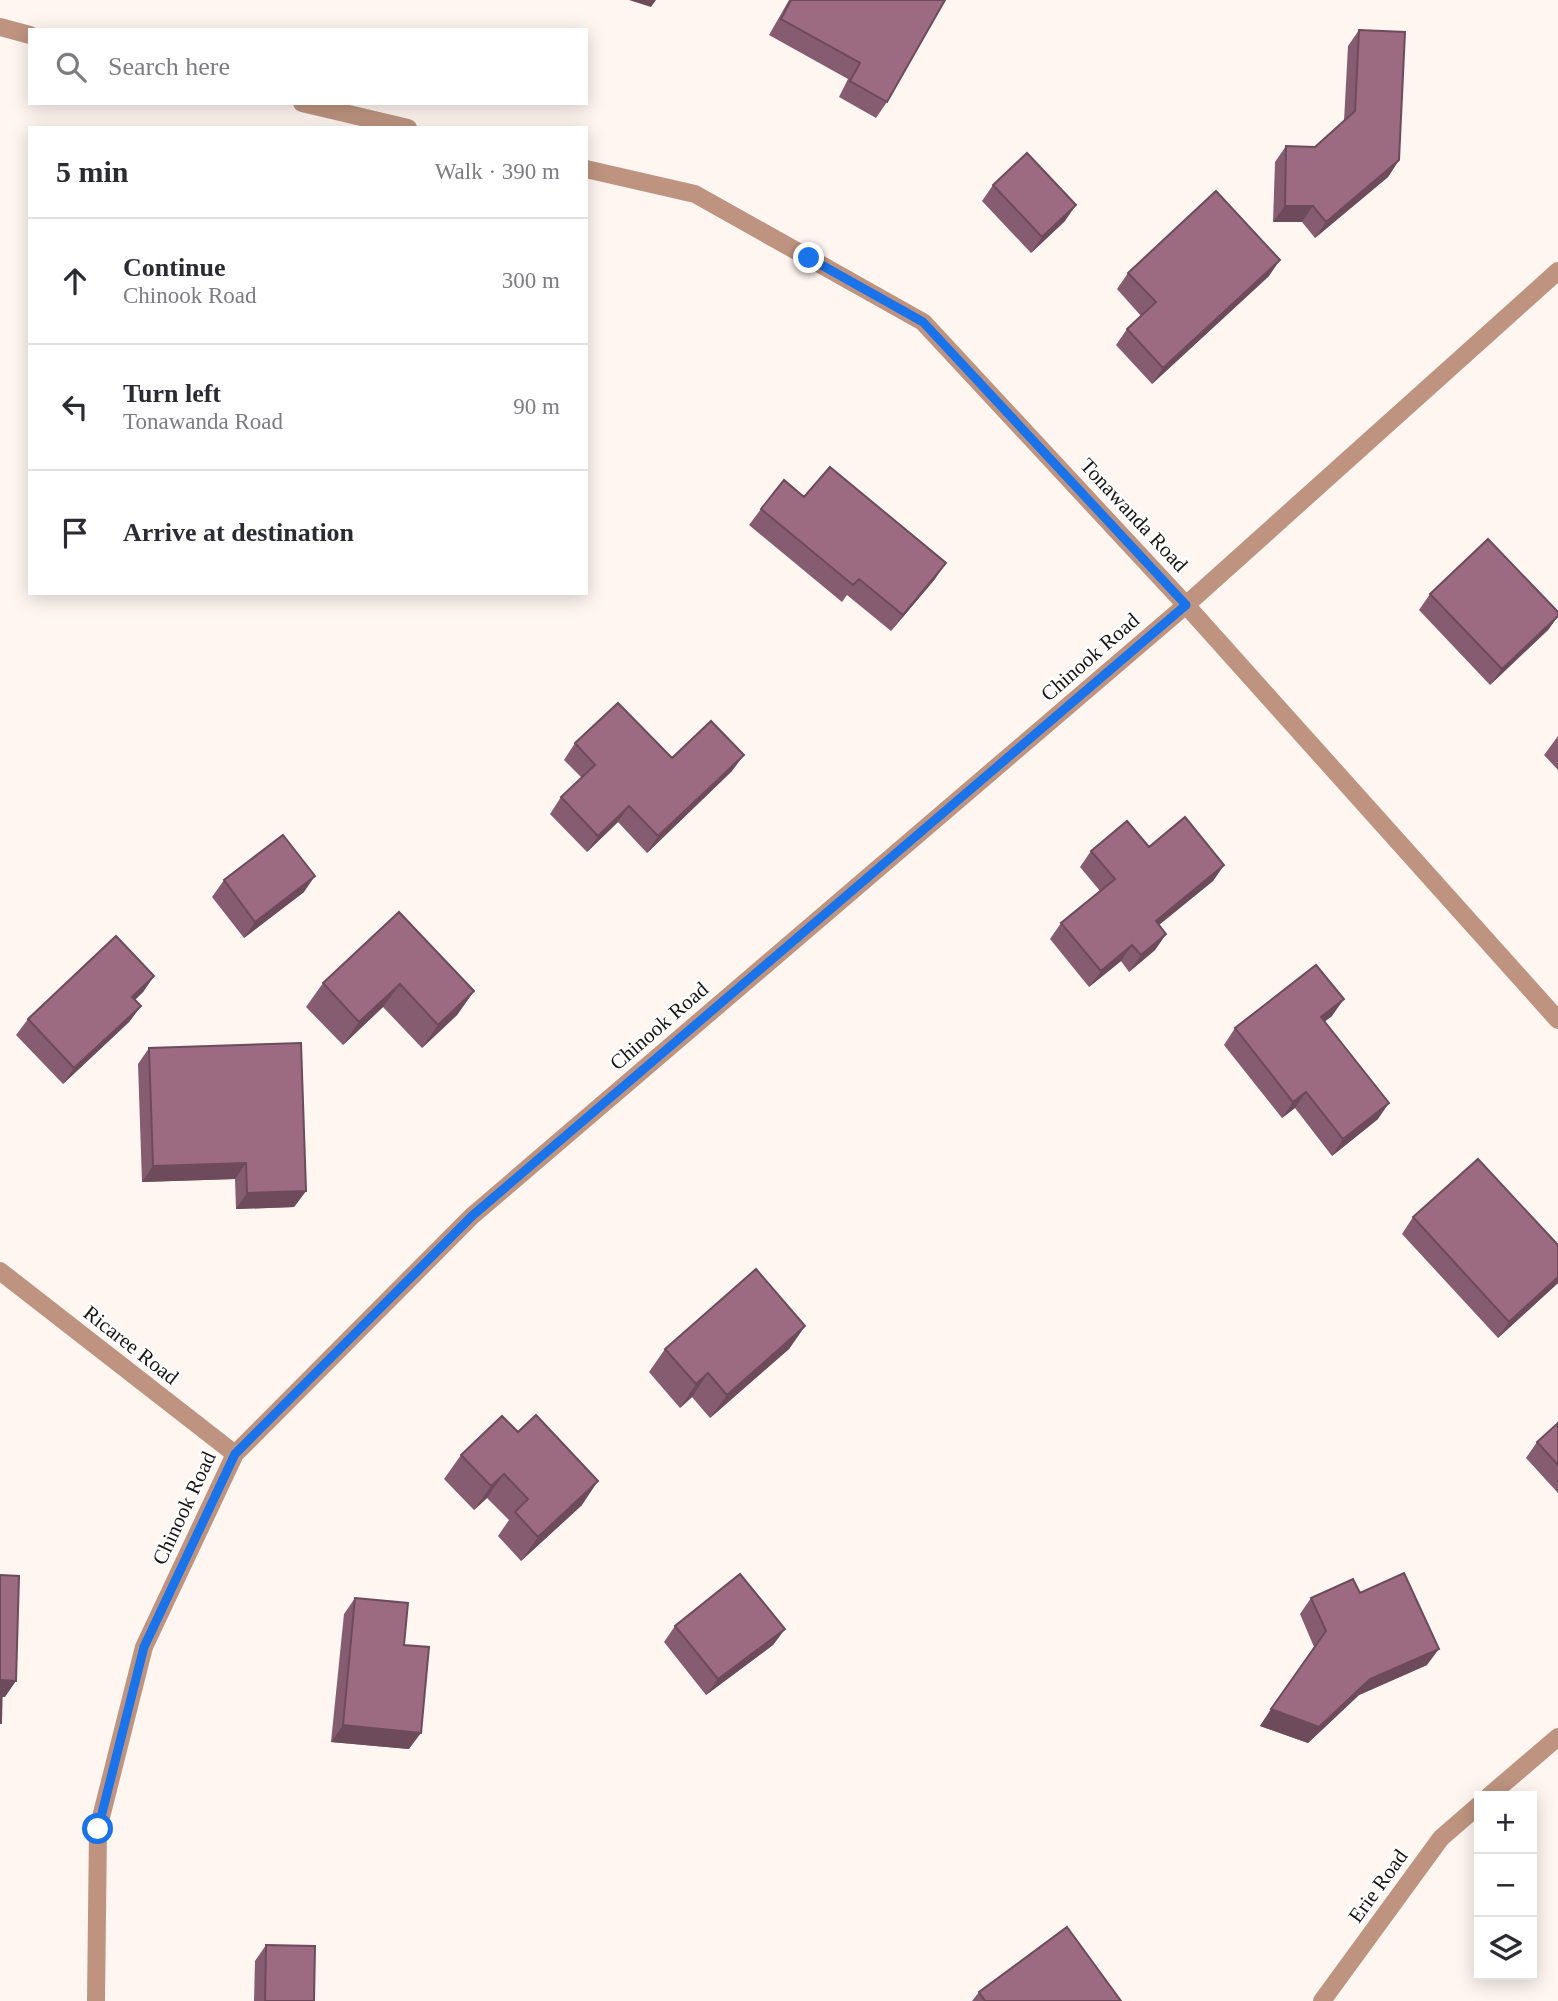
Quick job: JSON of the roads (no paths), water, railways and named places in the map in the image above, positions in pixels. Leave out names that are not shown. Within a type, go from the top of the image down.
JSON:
[{"type":"street","points":[[0,27],[28,34]]},
{"type":"street","points":[[310,105],[400,126]]},
{"type":"street","name":"Tonawanda Road","points":[[588,169],[695,194],[923,322],[1186,605],[1558,1020]]},
{"type":"street","name":"Chinook Road","points":[[96,2001],[98,1829],[144,1647],[235,1454],[472,1216],[1186,605],[1558,271]]},
{"type":"street","name":"Ricaree Road","points":[[0,1271],[235,1454]]},
{"type":"street","points":[[1495,1791],[1558,1737]]},
{"type":"street","name":"Erie Road","points":[[1322,2001],[1441,1838],[1474,1809]]}]
